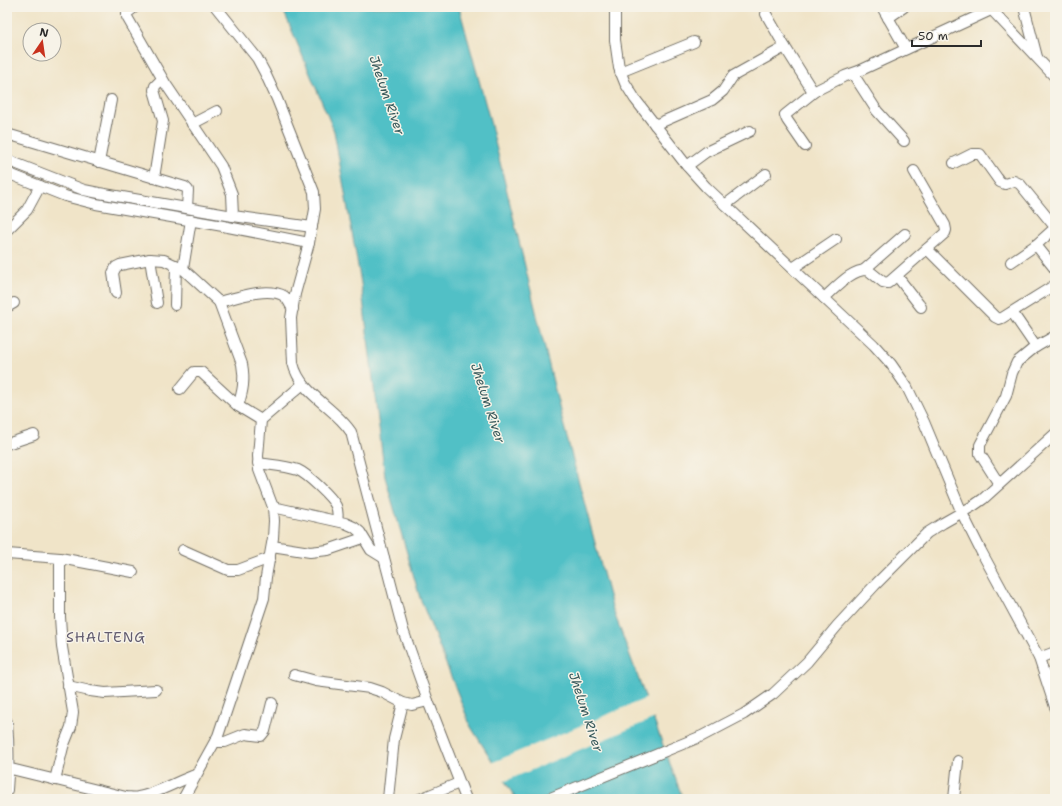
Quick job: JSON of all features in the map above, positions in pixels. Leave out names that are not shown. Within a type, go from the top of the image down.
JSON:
[{"type":"street","points":[[135,7],[127,13],[127,18],[162,79],[221,166],[232,194],[233,216]]},
{"type":"street","points":[[216,7],[257,58],[277,99],[314,192],[315,209],[311,235],[295,294],[293,309],[291,336],[293,363],[297,376],[303,384],[344,422],[351,432],[403,630],[458,782],[466,799]]},
{"type":"street","points":[[615,7],[615,40],[620,72],[628,89],[688,166],[725,205],[874,345],[892,364],[907,387],[924,422],[962,513],[1039,658],[1055,707]]},
{"type":"street","points":[[882,7],[906,49]]},
{"type":"street","points":[[888,18],[904,7]]},
{"type":"street","points":[[1024,7],[1038,58]]},
{"type":"street","points":[[804,146],[785,115],[815,91],[990,8],[1055,77]]},
{"type":"street","points":[[766,14],[812,90],[815,91]]},
{"type":"street","points":[[620,72],[694,42]]},
{"type":"street","points":[[655,124],[712,100],[723,91],[733,76],[785,47]]},
{"type":"street","points":[[853,74],[877,111],[904,141]]},
{"type":"street","points":[[154,178],[163,121],[154,90],[155,86],[162,79]]},
{"type":"street","points":[[99,162],[111,100]]},
{"type":"street","points":[[192,124],[217,110]]},
{"type":"street","points":[[688,166],[706,152],[750,132]]},
{"type":"street","points":[[7,134],[187,188],[187,208]]},
{"type":"street","points":[[954,163],[972,154],[980,154],[1000,182],[1005,184],[1016,181],[1020,184],[1055,228],[1036,245],[1011,262]]},
{"type":"street","points":[[7,160],[70,191]]},
{"type":"street","points":[[864,270],[870,272],[885,283],[891,282],[946,230],[945,225],[914,171]]},
{"type":"street","points":[[725,205],[766,174]]},
{"type":"street","points":[[8,176],[40,186],[70,191],[97,199],[128,204],[191,220],[311,235]]},
{"type":"street","points":[[7,230],[27,210],[40,186]]},
{"type":"street","points":[[128,204],[187,208],[233,216],[311,235]]},
{"type":"street","points":[[175,306],[180,267],[191,220]]},
{"type":"street","points":[[824,298],[852,275],[864,270],[905,234]]},
{"type":"street","points":[[792,268],[836,239]]},
{"type":"street","points":[[1036,245],[1055,269]]},
{"type":"street","points":[[927,249],[997,319],[1002,318],[1055,285]]},
{"type":"street","points":[[150,259],[157,303]]},
{"type":"street","points":[[116,293],[112,273],[116,267],[150,259],[164,260],[180,267],[218,302],[242,364],[244,374],[244,384],[238,406]]},
{"type":"street","points":[[897,276],[921,307]]},
{"type":"street","points":[[218,302],[243,295],[272,293],[284,296],[293,309]]},
{"type":"street","points":[[1012,312],[1036,347]]},
{"type":"street","points":[[999,484],[980,454],[980,445],[1006,396],[1017,362],[1036,347],[1055,336]]},
{"type":"street","points":[[180,389],[194,372],[201,372],[238,406],[261,420]]},
{"type":"street","points":[[183,799],[215,742],[263,603],[272,546],[274,521],[273,507],[262,480],[258,463],[261,420],[303,384]]},
{"type":"street","points":[[548,799],[702,736],[744,714],[773,694],[806,662],[836,626],[927,533],[983,499],[1055,434]]},
{"type":"street","points":[[7,444],[34,436]]},
{"type":"street","points":[[258,463],[298,470],[308,476],[335,504],[338,513],[338,521]]},
{"type":"street","points":[[273,507],[338,521],[354,527],[360,532],[371,550],[384,558]]},
{"type":"street","points":[[272,546],[310,552],[328,550],[363,538]]},
{"type":"street","points":[[183,550],[228,570],[238,570],[270,558]]},
{"type":"street","points":[[7,554],[60,558],[133,572]]},
{"type":"street","points":[[55,780],[73,712],[63,655],[60,617],[60,558]]},
{"type":"street","points":[[1039,658],[1055,652]]},
{"type":"street","points":[[294,675],[316,681],[370,688],[382,692],[402,703],[412,705],[428,701]]},
{"type":"street","points":[[68,686],[105,693],[156,690]]},
{"type":"street","points":[[215,742],[225,742],[245,734],[261,736],[265,731],[272,703]]},
{"type":"street","points":[[388,799],[393,750],[402,703]]},
{"type":"street","points":[[7,722],[9,745],[7,790]]},
{"type":"street","points":[[954,799],[958,761]]},
{"type":"street","points":[[8,768],[110,794],[139,798],[152,794],[181,780],[195,776]]},
{"type":"street","points":[[420,799],[458,782]]},
{"type":"water","name":"Jhelum River","points":[[282,7],[459,7],[489,117],[561,415],[612,607],[683,799],[516,799],[471,727],[420,598],[385,477],[361,283],[334,131]]},
{"type":"pier","points":[[647,698],[655,718],[503,782],[491,763]]},
{"type":"district","name":"SHALTENG","points":[[106,637]]}]
